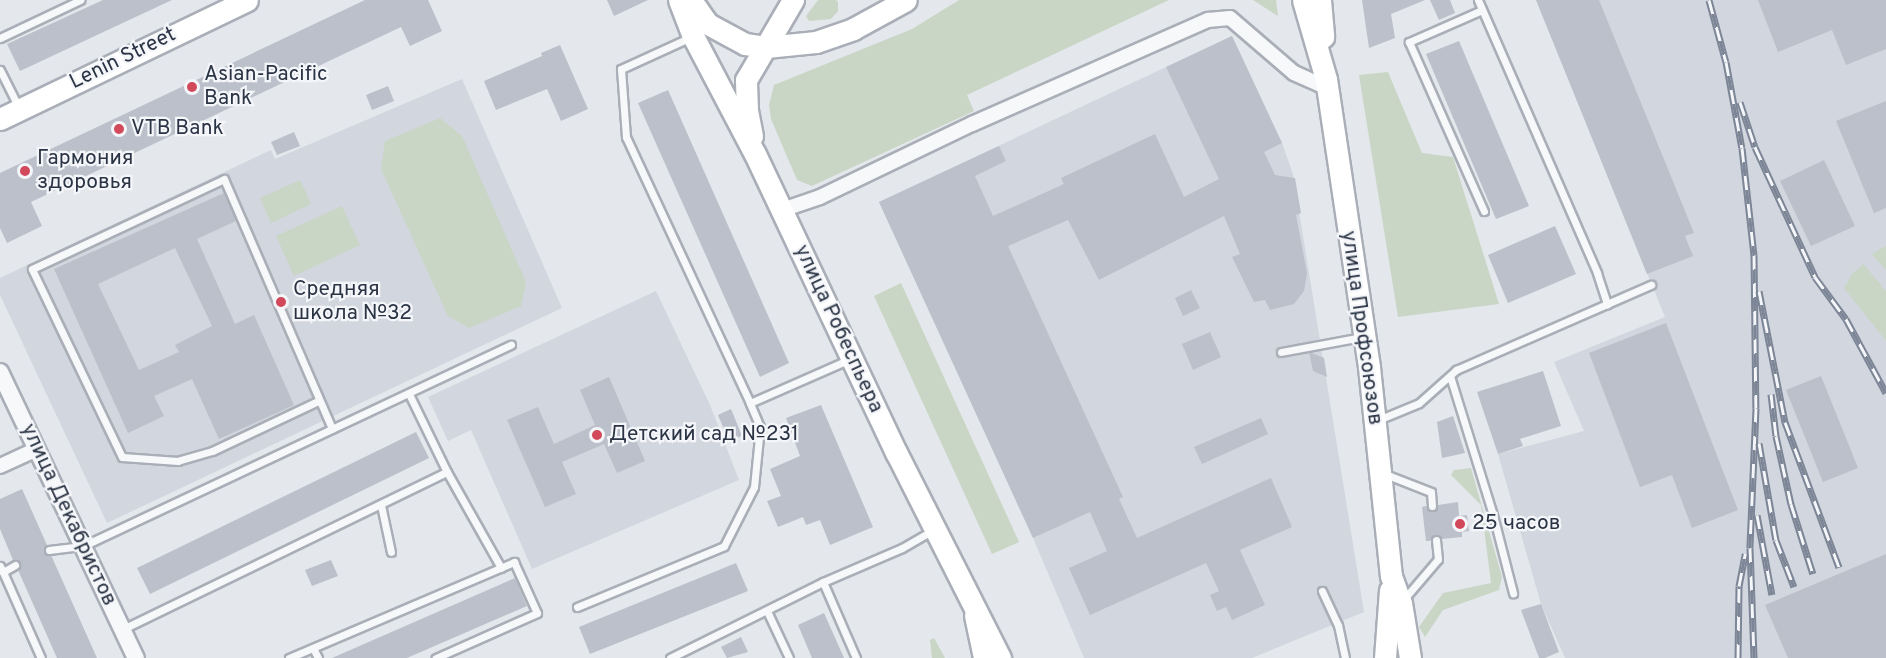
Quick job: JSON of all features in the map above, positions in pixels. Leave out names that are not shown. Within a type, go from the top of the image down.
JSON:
[{"type":"main road","name":"Lenin Street","points":[[0,119],[247,0]]},
{"type":"main road","name":"улица Робеспьера","points":[[679,0],[693,36],[755,154],[897,454],[1000,658]]},
{"type":"main road","points":[[691,0],[708,24],[745,44],[765,47],[816,42],[853,28],[905,0]]},
{"type":"main road","name":"улица Профсоюзов","points":[[1303,0],[1326,83],[1364,336],[1391,576],[1401,603],[1410,658]]},
{"type":"main road","points":[[1320,0],[1326,83]]},
{"type":"main road","points":[[755,154],[747,110],[746,80],[789,2]]},
{"type":"main road","points":[[1385,658],[1391,576]]},
{"type":"main road","points":[[973,605],[984,658]]},
{"type":"street","points":[[782,210],[820,197],[972,124],[1208,20],[1230,18],[1294,73],[1326,83]]},
{"type":"street","name":"улица Декабристов","points":[[0,372],[136,658]]},
{"type":"street","points":[[0,466],[37,449]]},
{"type":"lane","points":[[0,38],[80,0]]},
{"type":"lane","points":[[1478,0],[1597,273],[1607,304]]},
{"type":"lane","points":[[1482,10],[1408,42],[1484,211]]},
{"type":"lane","points":[[577,607],[724,546],[754,487],[760,428],[626,137],[621,69],[693,36]]},
{"type":"lane","points":[[0,70],[20,109]]},
{"type":"lane","points":[[318,401],[212,451],[178,461],[122,457],[32,269],[224,179],[332,429]]},
{"type":"lane","points":[[1374,422],[1419,403],[1456,370],[1651,285]]},
{"type":"lane","points":[[1281,352],[1364,336]]},
{"type":"lane","points":[[49,550],[83,546],[511,345]]},
{"type":"lane","points":[[750,403],[852,358]]},
{"type":"lane","points":[[1450,376],[1493,515],[1513,593]]},
{"type":"lane","points":[[409,394],[447,472],[501,568]]},
{"type":"lane","points":[[123,629],[447,472]]},
{"type":"lane","points":[[1380,473],[1431,492],[1432,506]]},
{"type":"lane","points":[[381,505],[391,552]]},
{"type":"lane","points":[[670,658],[823,582],[902,548],[935,529]]},
{"type":"lane","points":[[1401,603],[1438,559],[1436,540]]},
{"type":"lane","points":[[289,658],[514,562],[537,613],[436,658]]},
{"type":"lane","points":[[15,566],[2,568],[41,658]]},
{"type":"lane","points":[[823,582],[856,658]]},
{"type":"lane","points":[[1322,591],[1338,625],[1345,658]]},
{"type":"lane","points":[[767,611],[789,658]]},
{"type":"lane","points":[[314,648],[318,658]]},
{"type":"shaded area","points":[[1536,0],[1886,0],[1886,658],[1565,658],[1541,604],[1498,454],[1584,431],[1554,362],[1665,317]]},
{"type":"shaded area","points":[[1232,36],[1282,143],[1293,174],[1364,612],[1252,658],[1084,658],[1033,538],[879,202]]},
{"type":"shaded area","name":"Средняя школа №32","points":[[462,79],[562,308],[107,523],[0,295],[0,278],[271,150],[275,159]]},
{"type":"shaded area","name":"Детский сад №231","points":[[656,291],[710,405],[739,480],[532,569],[471,430],[448,441],[428,397]]},
{"type":"green space","points":[[818,0],[838,2],[838,11],[831,19],[809,21],[806,16]]},
{"type":"green space","points":[[959,0],[1169,0],[967,95],[974,111],[812,186],[797,180],[771,119],[769,105],[774,85],[912,29]]},
{"type":"green space","points":[[1253,0],[1276,0],[1278,16]]},
{"type":"green space","points":[[1388,72],[1422,153],[1453,157],[1499,304],[1398,317],[1359,75]]},
{"type":"green space","points":[[440,118],[462,136],[526,282],[521,306],[469,328],[448,316],[381,169],[385,141]]},
{"type":"green space","points":[[300,180],[311,204],[271,223],[260,198]]},
{"type":"green space","points":[[342,206],[360,245],[294,276],[276,236]]},
{"type":"green space","points":[[1886,246],[1886,270],[1872,254]]},
{"type":"green space","points":[[1863,264],[1886,291],[1886,341],[1844,288],[1852,274]]},
{"type":"green space","points":[[901,283],[1019,542],[992,554],[874,296]]},
{"type":"green space","points":[[1471,468],[1502,577],[1499,590],[1443,610],[1425,637],[1419,627],[1443,593],[1491,583],[1481,505],[1451,475],[1454,470]]},
{"type":"green space","points":[[934,638],[945,658],[932,658],[930,640]]},
{"type":"building","points":[[103,0],[172,0],[20,71],[7,44]]},
{"type":"building","points":[[365,0],[428,0],[442,31],[410,46],[401,27],[31,202],[42,226],[7,243],[0,228],[0,173]]},
{"type":"building","points":[[607,0],[648,0],[614,16]]},
{"type":"building","points":[[1362,0],[1425,0],[1391,14],[1395,38],[1369,48]]},
{"type":"building","points":[[1430,0],[1450,0],[1455,13],[1439,20]]},
{"type":"building","points":[[1536,0],[1599,0],[1694,233],[1685,236],[1693,256],[1647,274]]},
{"type":"building","points":[[1758,0],[1886,0],[1886,49],[1846,65],[1832,30],[1778,52]]},
{"type":"building","points":[[1232,36],[1282,143],[1264,152],[1275,175],[1295,178],[1301,213],[1296,215],[1307,273],[1304,291],[1294,304],[1270,310],[1265,300],[1254,302],[1232,257],[1240,254],[1224,216],[1099,280],[1068,220],[1008,246],[1123,497],[1119,499],[1137,538],[1271,478],[1292,527],[1240,550],[1265,605],[1232,620],[1226,607],[1217,611],[1210,595],[1219,591],[1206,563],[1090,615],[1069,568],[1107,551],[1090,512],[1033,538],[879,202],[999,146],[1006,161],[975,176],[993,216],[1064,184],[1061,178],[1155,134],[1184,197],[1219,179],[1166,67]]},
{"type":"building","points":[[1459,41],[1529,206],[1496,219],[1426,54]]},
{"type":"building","points":[[560,45],[588,109],[561,121],[547,89],[496,110],[484,81],[542,56],[541,53]]},
{"type":"building","points":[[388,86],[394,101],[372,110],[366,95]]},
{"type":"building","points":[[668,90],[789,363],[760,377],[638,103]]},
{"type":"building","points":[[1886,101],[1886,208],[1874,213],[1836,121]]},
{"type":"building","points":[[294,132],[300,146],[277,155],[271,142]]},
{"type":"building","points":[[1824,160],[1855,226],[1811,246],[1780,181]]},
{"type":"building","points":[[224,193],[236,221],[197,239],[235,324],[254,315],[294,405],[219,439],[192,379],[154,396],[164,416],[128,433],[54,269]],"holes":[[[175,248],[212,326],[175,345],[179,352],[139,370],[98,284]]]},
{"type":"building","points":[[1555,226],[1576,274],[1508,303],[1488,255]]},
{"type":"building","points":[[1191,290],[1200,308],[1183,316],[1175,298]]},
{"type":"building","points":[[1666,323],[1738,510],[1692,528],[1672,475],[1640,487],[1589,353]]},
{"type":"building","points":[[1210,332],[1221,357],[1193,370],[1182,344]]},
{"type":"building","points":[[1309,352],[1324,358],[1327,377],[1313,371]]},
{"type":"building","points":[[1543,371],[1561,426],[1520,439],[1523,446],[1498,454],[1477,392]]},
{"type":"building","points":[[1821,376],[1858,468],[1823,482],[1786,390]]},
{"type":"building","points":[[609,377],[645,461],[617,473],[604,444],[562,462],[576,494],[545,507],[507,420],[538,407],[554,444],[595,425],[580,390]]},
{"type":"building","points":[[821,405],[873,527],[830,545],[820,520],[806,525],[803,517],[778,527],[767,501],[781,496],[770,469],[800,456],[786,418]]},
{"type":"building","points":[[731,409],[742,436],[729,441],[718,415]]},
{"type":"building","points":[[1453,416],[1465,453],[1442,458],[1437,422]]},
{"type":"building","points":[[1261,418],[1268,434],[1202,464],[1194,447]]},
{"type":"building","points":[[416,432],[429,458],[150,594],[137,568]]},
{"type":"building","points":[[22,489],[47,545],[44,553],[51,555],[97,658],[57,658],[18,570],[20,563],[13,560],[0,529],[0,499]]},
{"type":"building","points":[[1458,502],[1459,516],[1467,515],[1469,531],[1462,532],[1462,537],[1442,539],[1435,535],[1430,541],[1426,541],[1422,507],[1426,506],[1433,512],[1438,505]]},
{"type":"building","points":[[1886,554],[1886,658],[1788,658],[1765,605]]},
{"type":"building","points":[[331,560],[338,576],[312,586],[305,570]]},
{"type":"building","points":[[736,563],[748,591],[590,654],[579,627]]},
{"type":"building","points":[[515,578],[527,606],[407,658],[332,658]]},
{"type":"building","points":[[1541,604],[1559,652],[1545,658],[1539,658],[1521,610]]},
{"type":"building","points":[[824,613],[844,658],[812,658],[798,625]]},
{"type":"building","points":[[741,637],[748,652],[727,658],[721,647]]},
{"type":"railway","points":[[1709,0],[1726,62],[1742,148],[1754,255],[1756,408],[1750,548],[1754,658]]},
{"type":"railway","points":[[1740,102],[1755,147],[1815,277],[1846,319],[1886,393]]},
{"type":"railway","points":[[1759,291],[1785,422],[1839,567]]},
{"type":"railway","points":[[1771,394],[1776,436],[1791,504],[1813,574]]},
{"type":"railway","points":[[1759,443],[1776,540],[1794,587]]},
{"type":"railway","points":[[1757,515],[1772,595]]},
{"type":"railway","points":[[1738,658],[1739,586],[1745,554]]},
{"type":"place","name":"Asian-Pacific Bank","points":[[192,87]]},
{"type":"place","name":"VTB Bank","points":[[119,129]]},
{"type":"place","name":"Гармония здоровья","points":[[25,171]]},
{"type":"place","name":"Средняя школа №32","points":[[281,302]]},
{"type":"place","name":"Детский сад №231","points":[[597,435]]},
{"type":"place","name":"25 часов","points":[[1460,524]]}]
